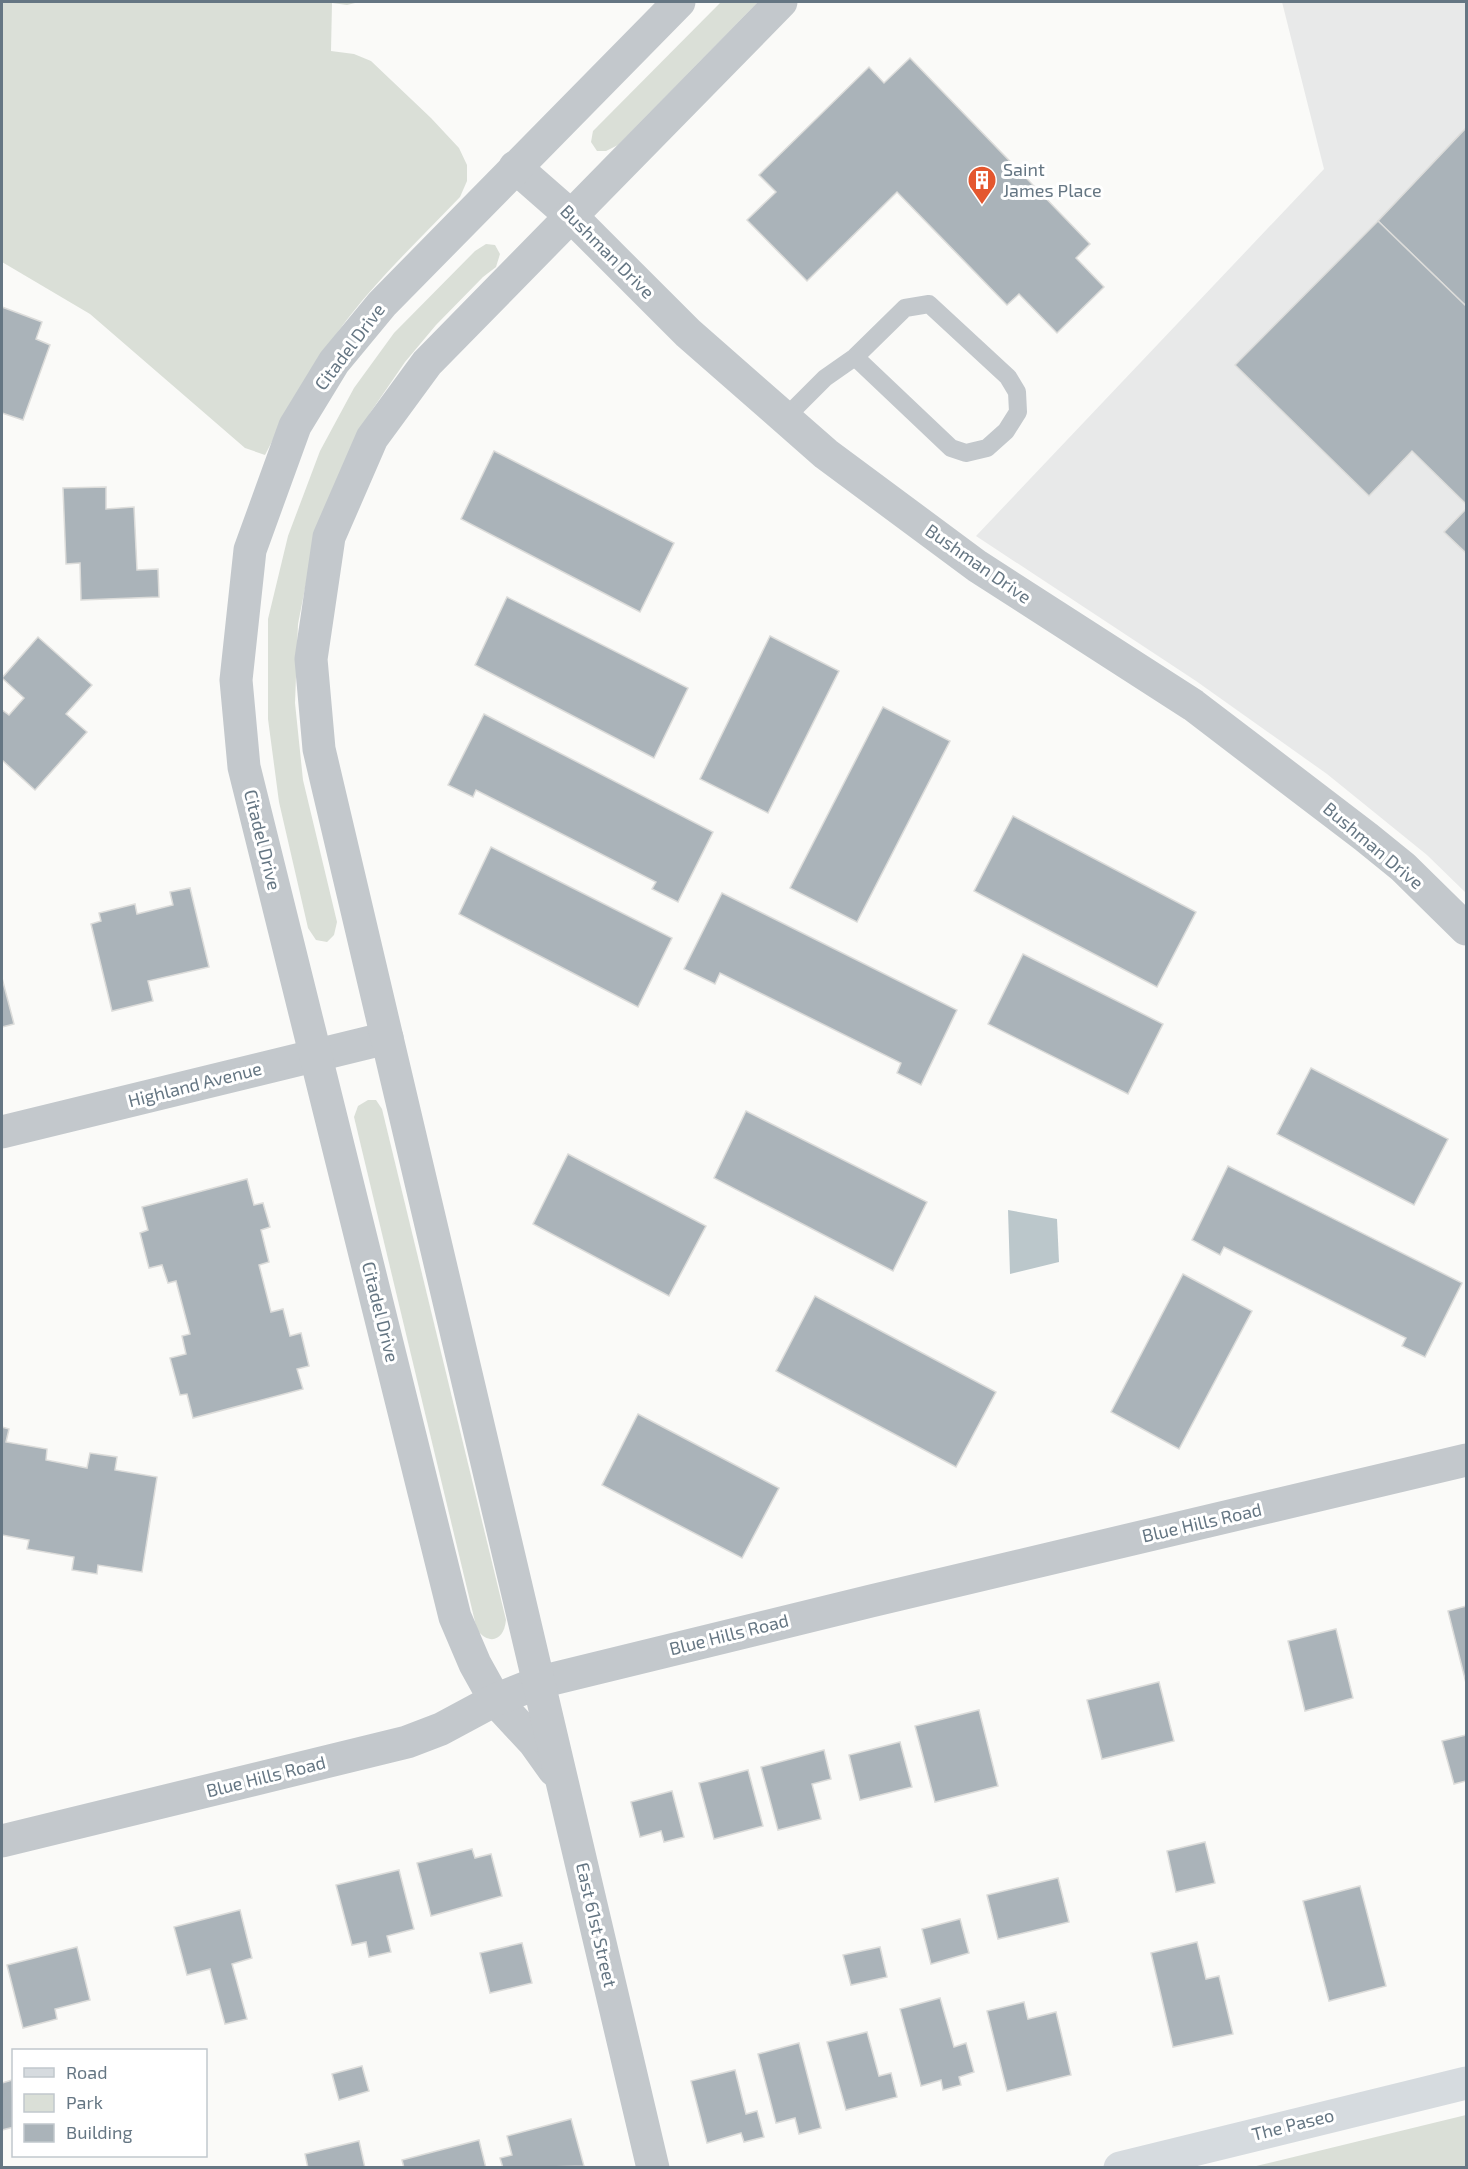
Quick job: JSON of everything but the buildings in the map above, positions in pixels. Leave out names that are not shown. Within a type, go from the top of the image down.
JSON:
[{"type":"main road","name":"The Paseo","points":[[1120,2168],[1467,2083]]},
{"type":"street","name":"Citadel Drive","points":[[562,1782],[534,1742],[495,1700],[475,1664],[455,1617],[244,767],[236,680],[250,550],[296,426],[334,362],[381,304],[679,2]]},
{"type":"street","points":[[540,1682],[319,749],[311,659],[329,537],[372,438],[427,363],[781,2]]},
{"type":"street","name":"Bushman Drive","points":[[515,167],[571,216],[688,333],[826,454],[978,566],[1193,705],[1376,844],[1467,929]]},
{"type":"street","name":"Highland Avenue","points":[[2,1132],[387,1038]]},
{"type":"street","name":"Blue Hills Road","points":[[2,1841],[407,1742],[441,1730],[495,1700],[540,1682],[1467,1460]]},
{"type":"street","name":"East 61st Street","points":[[540,1682],[653,2168]]},
{"type":"lane","points":[[785,418],[825,378],[855,357],[905,308],[929,304],[1008,377],[1017,392],[1018,411],[1006,431],[987,448],[966,453],[951,448],[855,357]]},
{"type":"shaded area","points":[[1282,2],[1466,2],[1466,893],[1427,855],[1327,774],[1196,681],[976,536],[1324,169]]},
{"type":"shaded area","points":[[1008,1210],[1057,1219],[1059,1262],[1010,1274]]},
{"type":"green space","points":[[2,2],[359,2],[347,5],[332,3],[331,51],[354,54],[371,61],[459,148],[467,165],[467,181],[460,197],[383,277],[340,329],[300,391],[265,455],[245,448],[90,314],[2,262]]},
{"type":"green space","points":[[721,2],[758,2],[618,145],[606,151],[597,151],[591,142],[593,131]]},
{"type":"green space","points":[[486,244],[495,245],[500,254],[496,267],[483,277],[436,325],[405,362],[370,413],[311,558],[298,624],[295,703],[303,780],[337,922],[334,935],[327,942],[316,940],[308,928],[279,802],[268,719],[268,619],[288,536],[320,451],[354,388],[394,333],[475,251]]},
{"type":"green space","points":[[368,1100],[376,1100],[382,1109],[506,1620],[505,1627],[496,1638],[487,1638],[477,1630],[354,1117],[358,1106]]},
{"type":"green space","points":[[1466,2115],[1466,2167],[1252,2167]]},
{"type":"place","name":"Saint James Place","points":[[982,206]]}]
